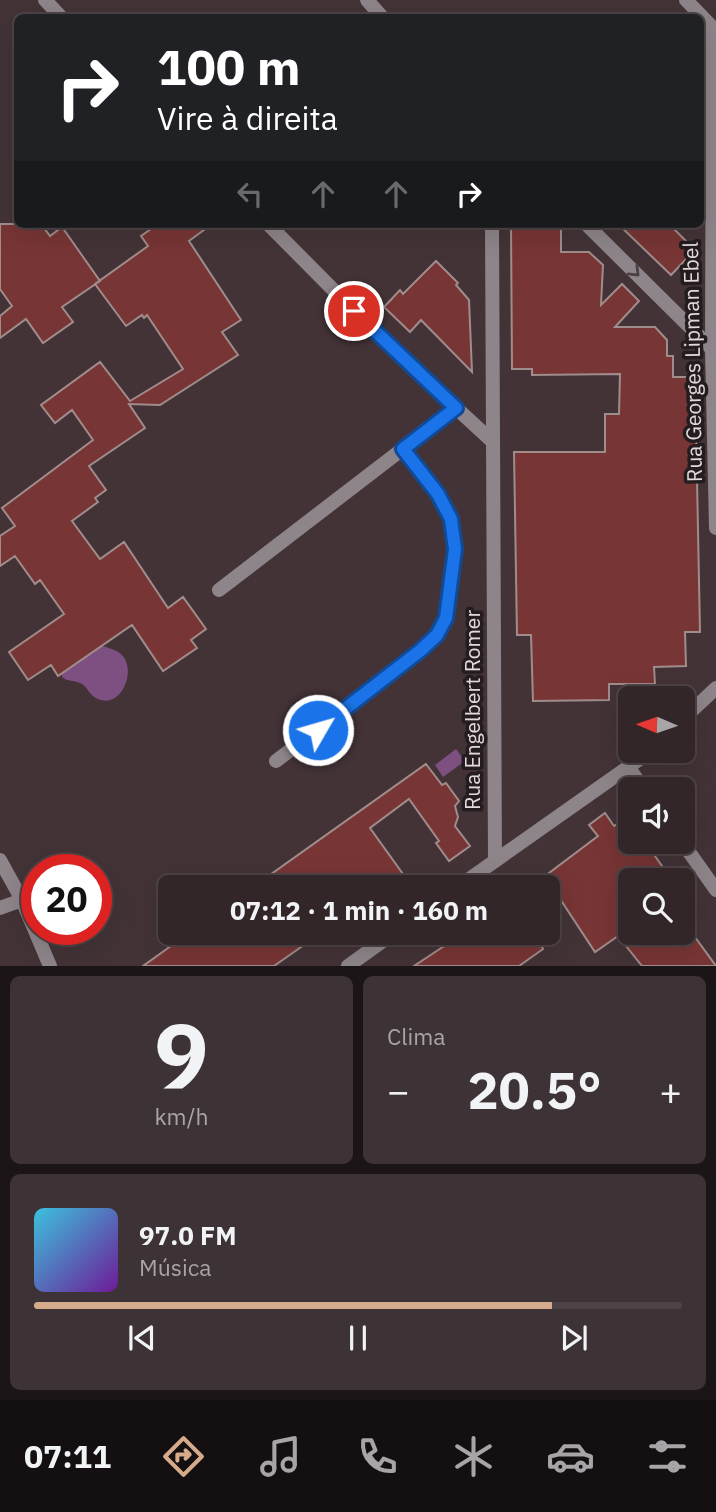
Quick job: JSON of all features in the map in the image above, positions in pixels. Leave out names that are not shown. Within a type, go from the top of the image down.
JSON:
[{"type":"street","points":[[45,0],[58,14]]},
{"type":"street","points":[[367,0],[379,14]]},
{"type":"street","points":[[686,0],[700,14]]},
{"type":"street","name":"Rua Georges Lipman Ebel","points":[[714,29],[712,349],[716,528]]},
{"type":"street","points":[[272,228],[389,346],[492,441]]},
{"type":"street","name":"Rua Engelbert Romer","points":[[492,228],[495,860]]},
{"type":"street","points":[[590,228],[712,349]]},
{"type":"street","points":[[219,590],[456,408]]},
{"type":"street","points":[[276,761],[421,650],[437,635],[446,618],[455,549],[451,519],[438,494],[403,449]]},
{"type":"street","points":[[695,708],[716,688]]},
{"type":"street","points":[[474,875],[635,763]]},
{"type":"street","points":[[629,768],[635,777]]},
{"type":"street","points":[[690,854],[716,890]]},
{"type":"street","points":[[0,860],[21,898]]},
{"type":"street","points":[[0,908],[21,900]]},
{"type":"street","points":[[41,945],[50,966]]},
{"type":"street","points":[[348,966],[377,945]]},
{"type":"shaded area","points":[[102,646],[122,655],[128,670],[120,694],[106,701],[95,698],[82,684],[62,677],[62,673]]},
{"type":"shaded area","points":[[456,749],[465,761],[443,777],[435,765]]},
{"type":"building","points":[[0,224],[14,224],[14,228],[44,228],[50,236],[63,228],[100,281],[62,307],[73,322],[43,343],[26,319],[0,338],[0,316],[12,306],[0,289]]},
{"type":"building","points":[[152,228],[207,228],[189,241],[241,320],[222,332],[238,355],[160,405],[129,404],[145,428],[89,466],[106,490],[95,498],[98,502],[72,521],[100,559],[124,542],[168,608],[183,597],[206,629],[191,640],[197,648],[163,671],[132,625],[58,676],[51,665],[28,680],[9,652],[64,614],[40,580],[35,584],[15,556],[0,566],[0,536],[15,526],[2,508],[93,440],[72,410],[55,423],[41,405],[100,362],[130,401],[183,369],[147,315],[144,318],[142,315],[126,326],[95,284],[148,246],[141,236]]},
{"type":"building","points":[[511,228],[561,228],[561,252],[589,252],[603,265],[601,305],[622,284],[639,301],[615,327],[655,327],[667,340],[667,356],[673,356],[673,377],[695,377],[700,632],[685,632],[686,666],[654,667],[655,684],[609,684],[609,700],[533,701],[531,635],[517,635],[514,452],[605,452],[605,414],[619,414],[620,374],[532,375],[532,369],[512,369]]},
{"type":"building","points":[[622,228],[673,228],[688,243],[685,246],[692,253],[671,275]]},
{"type":"building","points":[[436,261],[458,283],[456,285],[469,300],[472,372],[421,320],[410,332],[384,307],[400,290],[403,294]]},
{"type":"building","points":[[426,764],[442,785],[446,783],[459,801],[455,806],[458,817],[455,826],[470,846],[449,861],[436,843],[439,841],[409,799],[370,828],[402,875],[270,875]]},
{"type":"building","points":[[605,813],[614,826],[618,824],[618,854],[654,854],[663,868],[618,868],[618,936],[595,952],[560,899],[560,875],[546,875],[598,836],[589,825]]},
{"type":"building","points":[[695,937],[716,966],[642,966],[625,945],[695,945]]},
{"type":"building","points":[[172,945],[304,945],[274,966],[143,966]]},
{"type":"building","points":[[446,945],[541,945],[543,949],[519,966],[414,966]]},
{"type":"route","points":[[318,730],[437,635],[446,618],[455,549],[451,519],[438,494],[403,449],[456,408],[354,311]]}]
